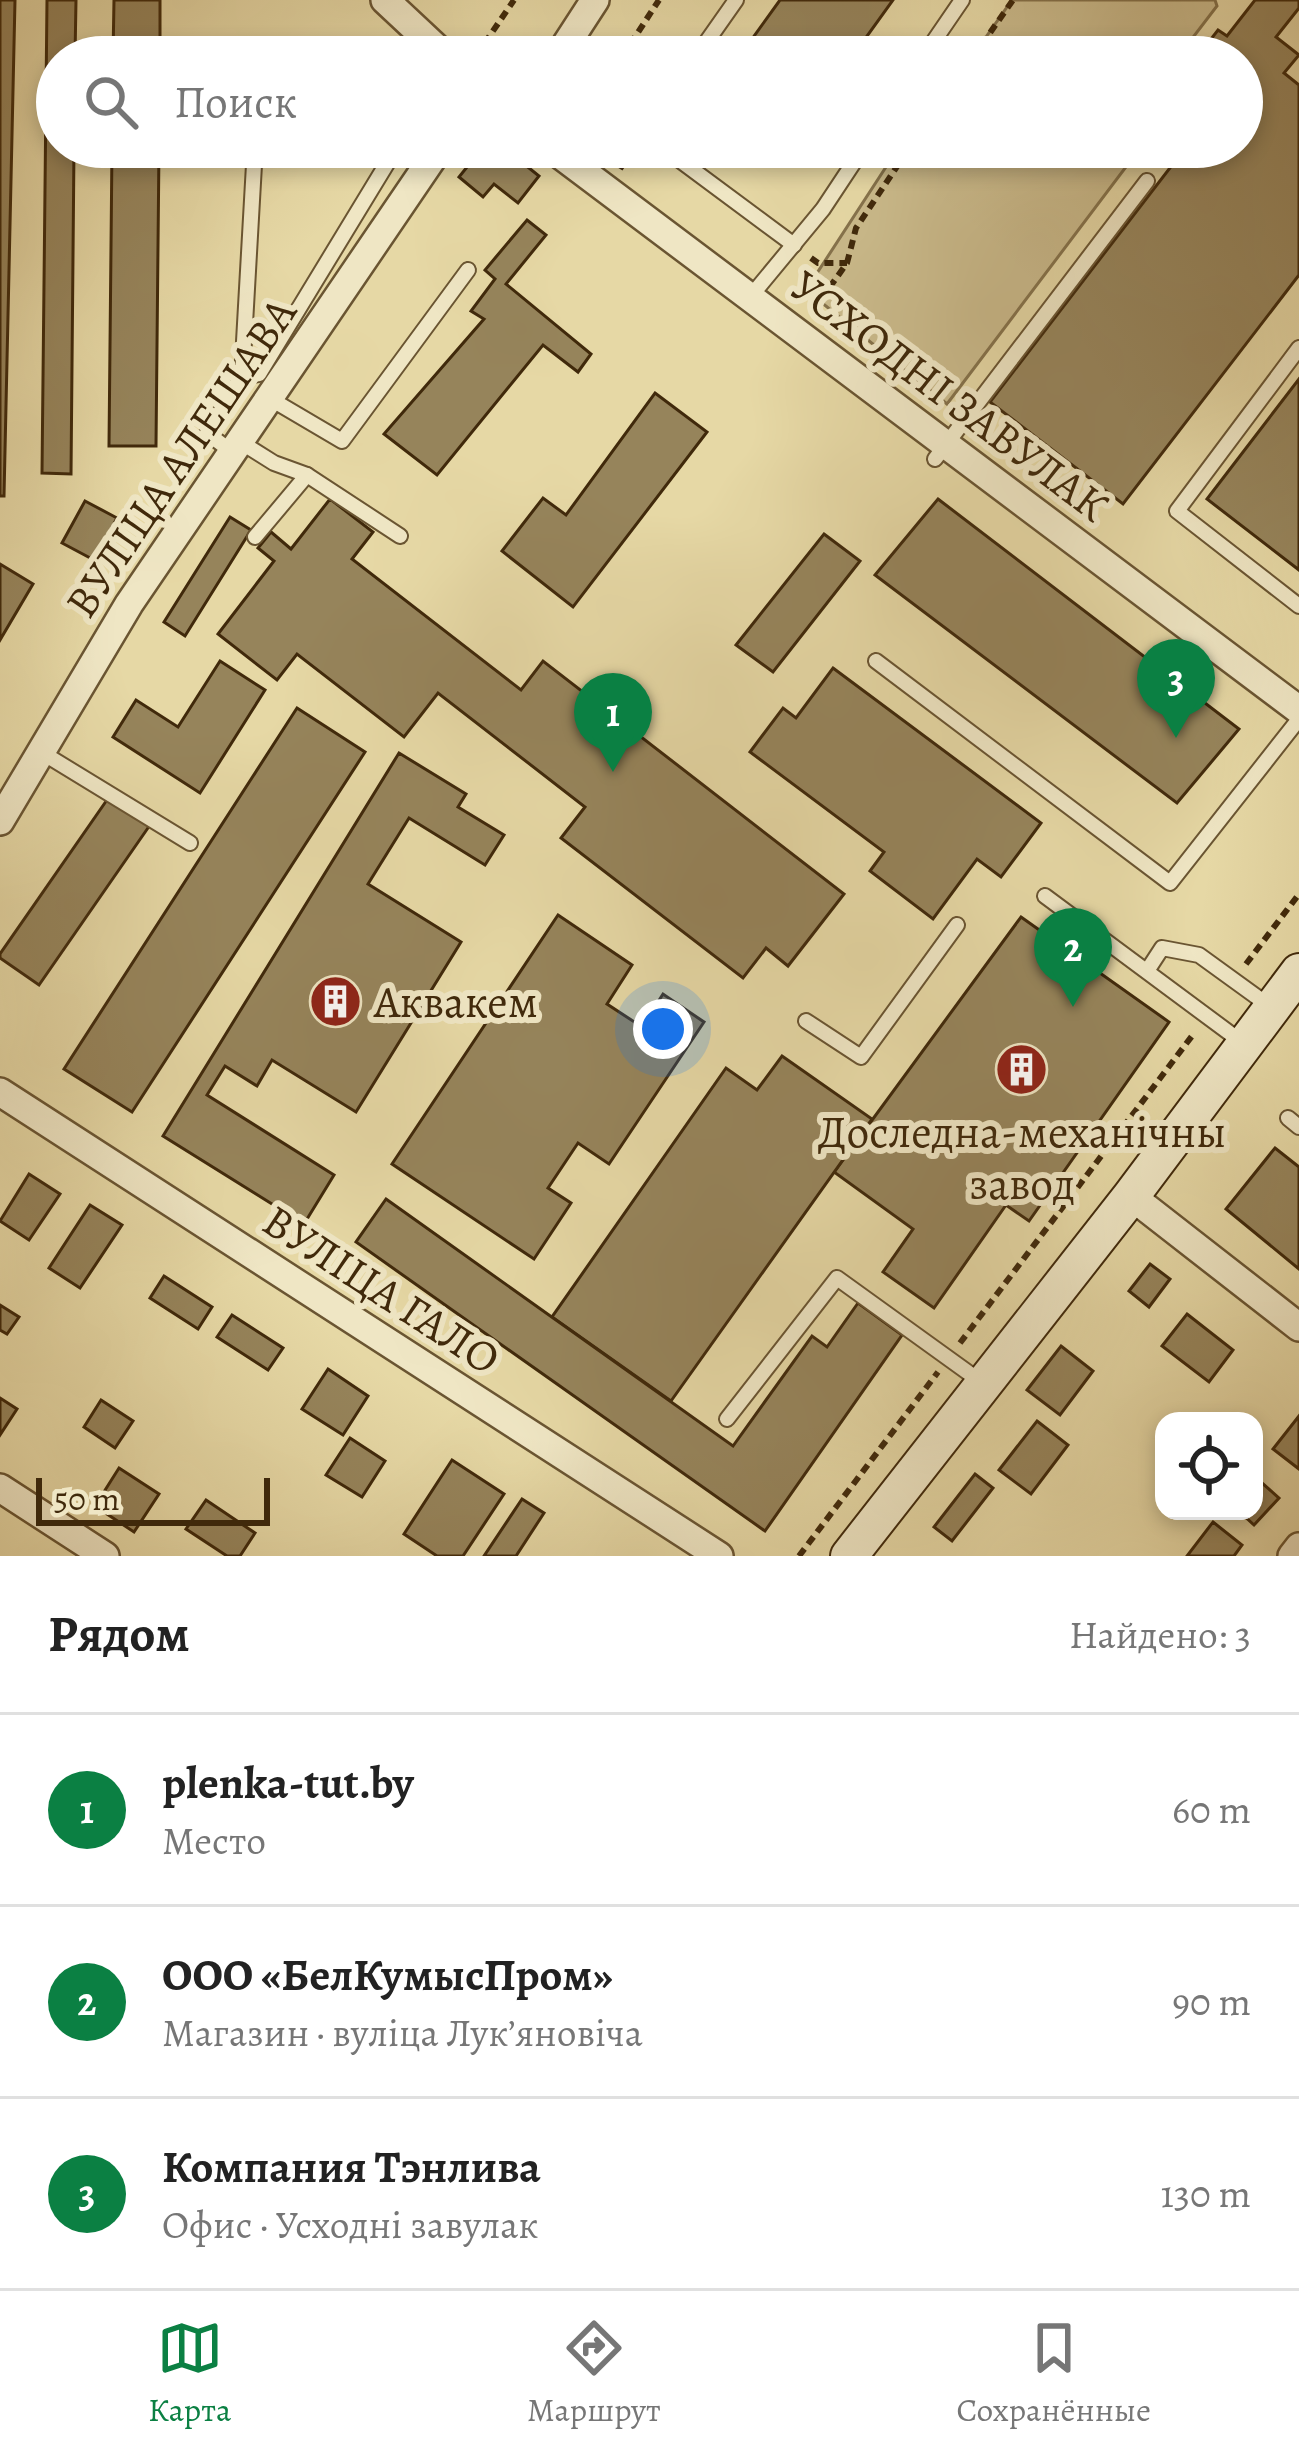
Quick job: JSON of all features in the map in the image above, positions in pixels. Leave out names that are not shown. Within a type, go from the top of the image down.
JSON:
[{"type":"main road","points":[[849,1556],[1131,1196],[1299,972]]},
{"type":"street","points":[[385,0],[424,36]]},
{"type":"street","points":[[572,36],[596,0]]},
{"type":"street","name":"ВУЛІЦА АЛЕШАВА","points":[[0,820],[129,604],[426,168]]},
{"type":"street","name":"УСХОДНІ ЗАВУЛАК","points":[[578,168],[751,296],[940,452],[1299,710]]},
{"type":"street","name":"ВУЛІЦА ГАЛО","points":[[0,1093],[719,1556]]},
{"type":"street","points":[[1131,1196],[1299,1328]]},
{"type":"street","points":[[0,1488],[105,1556]]},
{"type":"street","points":[[1292,1556],[1299,1547]]},
{"type":"lane","points":[[711,36],[736,0]]},
{"type":"lane","points":[[937,36],[962,0]]},
{"type":"lane","points":[[254,168],[242,377],[207,433],[307,476],[400,536]]},
{"type":"lane","points":[[242,377],[259,374],[384,168]]},
{"type":"lane","points":[[690,168],[794,245]]},
{"type":"lane","points":[[751,296],[849,168]]},
{"type":"lane","points":[[940,452],[1147,181]]},
{"type":"lane","points":[[269,398],[342,441],[468,270]]},
{"type":"lane","points":[[1299,348],[1177,511],[1299,606]]},
{"type":"lane","points":[[255,537],[307,476]]},
{"type":"lane","points":[[876,661],[1170,883],[1299,719]]},
{"type":"lane","points":[[41,752],[190,843]]},
{"type":"lane","points":[[1045,896],[1245,1044]]},
{"type":"lane","points":[[806,1021],[861,1057],[957,925]]},
{"type":"lane","points":[[1147,971],[1162,948],[1199,955],[1272,1008]]},
{"type":"lane","points":[[727,1419],[837,1278],[984,1384]]},
{"type":"path","points":[[490,36],[514,0]]},
{"type":"path","points":[[636,36],[659,0]]},
{"type":"path","points":[[986,36],[1008,2]]},
{"type":"path","points":[[810,315],[848,263],[856,228],[896,168]]},
{"type":"path","points":[[794,245],[818,263],[848,263]]},
{"type":"path","points":[[1234,980],[1299,894]]},
{"type":"path","points":[[799,1556],[1207,1017]]},
{"type":"shaded area","points":[[1012,0],[1215,0],[1217,6],[1194,36],[987,36]]},
{"type":"shaded area","points":[[885,168],[1125,168],[947,404],[806,290]]},
{"type":"building","points":[[0,0],[15,0],[4,496],[0,496]]},
{"type":"building","points":[[47,0],[76,0],[75,36],[47,36]]},
{"type":"building","points":[[114,0],[160,0],[160,36],[113,36]]},
{"type":"building","points":[[780,0],[893,0],[867,36],[754,36]]},
{"type":"building","points":[[1255,0],[1299,0],[1299,8],[1276,37],[1299,55],[1284,73],[1299,85],[1299,275],[1123,504],[990,402],[1170,168],[1263,168],[1263,36],[1227,36]]},
{"type":"building","points":[[45,168],[74,168],[71,474],[42,473]]},
{"type":"building","points":[[112,168],[159,168],[156,446],[109,446]]},
{"type":"building","points":[[466,168],[529,168],[539,176],[518,203],[494,184],[483,197],[459,177]]},
{"type":"building","points":[[527,220],[546,235],[506,284],[591,354],[578,372],[543,345],[437,475],[384,434],[484,319],[471,311],[495,279],[485,270]]},
{"type":"building","points":[[1299,379],[1299,570],[1207,499]]},
{"type":"building","points":[[655,393],[707,432],[573,607],[502,551],[543,498],[566,515]]},
{"type":"building","points":[[330,499],[373,532],[352,559],[521,690],[543,661],[844,894],[788,966],[766,948],[743,978],[561,838],[585,807],[438,693],[404,737],[297,654],[277,680],[218,634],[274,561],[258,548],[271,532],[291,549]]},
{"type":"building","points":[[938,499],[1239,729],[1177,803],[875,575]]},
{"type":"building","points":[[85,501],[117,518],[94,560],[62,543]]},
{"type":"building","points":[[230,517],[251,530],[185,636],[164,622]]},
{"type":"building","points":[[824,534],[860,561],[773,672],[736,645]]},
{"type":"building","points":[[0,564],[33,584],[0,640]]},
{"type":"building","points":[[220,661],[265,690],[200,793],[113,737],[136,700],[178,727]]},
{"type":"building","points":[[833,668],[1041,823],[1001,877],[977,859],[933,919],[870,871],[884,852],[750,752],[783,708],[796,718]]},
{"type":"building","points":[[297,708],[365,752],[132,1112],[64,1069]]},
{"type":"building","name":"Аквакем","points":[[399,753],[466,794],[458,807],[504,835],[485,865],[409,818],[368,884],[461,942],[356,1112],[272,1060],[257,1086],[225,1066],[207,1095],[334,1175],[304,1224],[163,1136]]},
{"type":"building","points":[[109,797],[150,825],[39,985],[0,954]]},
{"type":"building","points":[[558,915],[632,965],[607,1004],[642,1027],[663,994],[704,1022],[609,1164],[578,1143],[548,1188],[571,1203],[534,1259],[392,1164]]},
{"type":"building","name":"Доследна-механічны завод","points":[[1021,917],[1169,1022],[1029,1221],[1006,1205],[934,1308],[883,1272],[913,1229],[834,1172]]},
{"type":"building","points":[[782,1056],[872,1119],[671,1401],[552,1317],[726,1068],[757,1090]]},
{"type":"building","points":[[1275,1148],[1299,1167],[1299,1269],[1226,1209]]},
{"type":"building","points":[[29,1174],[60,1194],[29,1240],[0,1221]]},
{"type":"building","points":[[386,1199],[733,1446],[812,1336],[827,1347],[858,1303],[902,1335],[765,1531],[356,1242]]},
{"type":"building","points":[[90,1205],[122,1225],[80,1288],[49,1268]]},
{"type":"building","points":[[1150,1264],[1170,1279],[1149,1307],[1129,1291]]},
{"type":"building","points":[[164,1276],[212,1307],[198,1329],[150,1298]]},
{"type":"building","points":[[0,1305],[19,1317],[7,1334],[0,1330]]},
{"type":"building","points":[[1187,1314],[1233,1350],[1209,1382],[1162,1346]]},
{"type":"building","points":[[232,1315],[283,1348],[268,1370],[217,1337]]},
{"type":"building","points":[[1061,1346],[1093,1371],[1060,1415],[1027,1390]]},
{"type":"building","points":[[328,1369],[368,1396],[343,1435],[302,1409]]},
{"type":"building","points":[[0,1398],[17,1409],[0,1435]]},
{"type":"building","points":[[101,1400],[133,1421],[115,1448],[84,1427]]},
{"type":"building","points":[[1299,1416],[1299,1469],[1273,1449]]},
{"type":"building","points":[[1037,1421],[1068,1445],[1031,1494],[999,1470]]},
{"type":"building","points":[[350,1438],[385,1461],[362,1497],[326,1475]]},
{"type":"building","points":[[452,1460],[504,1494],[463,1556],[437,1556],[404,1534]]},
{"type":"building","points":[[119,1468],[159,1494],[134,1532],[95,1506]]},
{"type":"building","points":[[975,1474],[993,1488],[952,1541],[934,1527]]},
{"type":"building","points":[[1263,1484],[1279,1498],[1263,1515]]},
{"type":"building","points":[[522,1499],[544,1513],[516,1556],[484,1556]]},
{"type":"building","points":[[206,1500],[255,1533],[240,1556],[227,1556],[186,1529]]},
{"type":"building","points":[[1213,1522],[1242,1545],[1234,1556],[1187,1556]]},
{"type":"place","name":"Компания Тэнлива","points":[[1176,738]]},
{"type":"place","name":"plenka-tut.by","points":[[613,772]]},
{"type":"place","name":"Аквакем","points":[[335,1001]]},
{"type":"place","name":"ООО «БелКумысПром»","points":[[1073,1007]]},
{"type":"place","name":"Доследна-механічны завод","points":[[1022,1070]]}]
